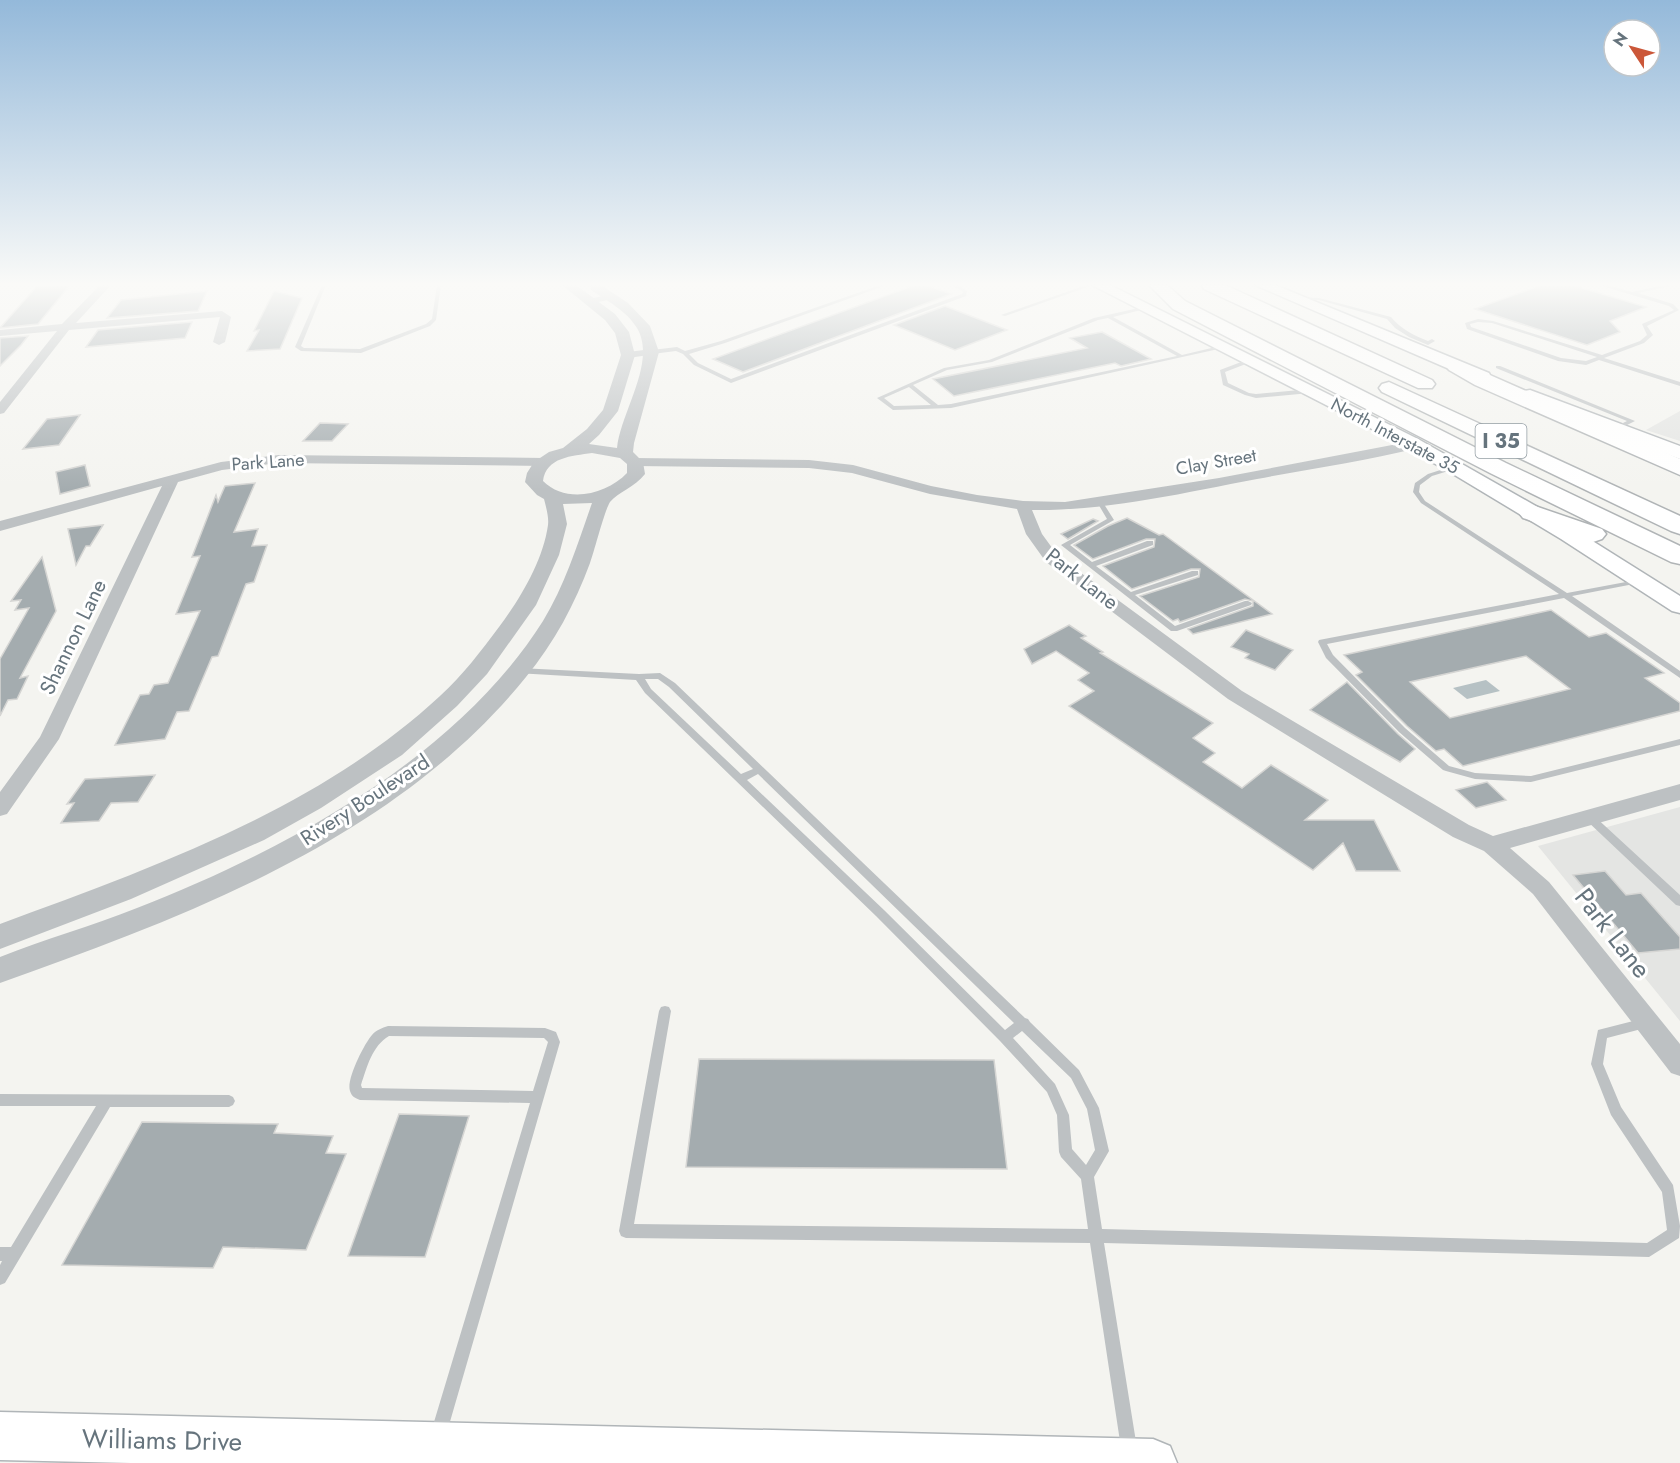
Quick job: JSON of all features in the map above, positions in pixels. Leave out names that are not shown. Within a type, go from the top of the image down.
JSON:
[{"type":"highway","points":[[1274,353],[1498,468],[1680,556]]},
{"type":"highway","name":"I 35","points":[[1319,353],[1680,526]]},
{"type":"highway","name":"I 35","points":[[1358,353],[1518,427]]},
{"type":"highway","points":[[1455,366],[1482,381],[1680,468]]},
{"type":"highway","points":[[1532,513],[1623,544],[1680,572]]},
{"type":"main road","name":"North Interstate 35","points":[[1232,353],[1456,467],[1680,606]]},
{"type":"main road","points":[[1425,353],[1680,453]]},
{"type":"main road","name":"Williams Drive","points":[[0,1436],[175,1448],[435,1446],[747,1458],[1152,1463]]},
{"type":"street","points":[[1,408],[45,353]]},
{"type":"street","points":[[642,353],[628,355],[610,411],[593,432],[567,452],[545,462],[536,471],[534,482],[538,488],[552,496],[578,499],[611,493],[631,481],[638,467],[630,458],[626,443],[652,353]]},
{"type":"street","name":"Clay Street","points":[[1023,505],[1065,506],[1100,502],[1413,445]]},
{"type":"street","points":[[567,452],[603,449],[630,458],[809,464],[854,470],[930,490],[1023,505]]},
{"type":"street","name":"Park Lane","points":[[0,526],[221,466],[279,459],[545,462]]},
{"type":"street","name":"Shannon Lane","points":[[0,808],[49,739],[173,478]]},
{"type":"street","name":"Rivery Boulevard","points":[[0,970],[149,916],[264,864],[348,816],[434,755],[472,723],[519,671],[554,621],[602,500],[611,493]]},
{"type":"street","name":"Rivery Boulevard","points":[[0,937],[121,891],[255,833],[312,801],[393,749],[449,701],[479,669],[526,605],[549,555],[558,524],[552,496]]},
{"type":"street","name":"Park Lane","points":[[1023,505],[1037,543],[1052,559],[1235,695],[1461,831],[1492,845],[1541,888],[1680,1064]]},
{"type":"street","points":[[1492,845],[1680,792]]},
{"type":"lane","points":[[685,353],[696,364],[731,381],[806,353]]},
{"type":"lane","points":[[1010,353],[990,361],[946,369],[880,398],[893,408],[951,406],[1194,353]]},
{"type":"lane","points":[[1176,353],[1181,356]]},
{"type":"lane","points":[[1541,353],[1560,360],[1586,363],[1612,353]]},
{"type":"lane","points":[[1586,353],[1680,384]]},
{"type":"lane","points":[[1249,361],[1222,371],[1225,384],[1256,396],[1310,391]]},
{"type":"lane","points":[[1498,367],[1632,421],[1617,428]]},
{"type":"lane","points":[[909,385],[936,406]]},
{"type":"lane","points":[[1456,467],[1430,475],[1417,484],[1416,492],[1423,502],[1568,597],[1680,675]]},
{"type":"lane","points":[[1100,502],[1111,520],[1065,545],[1174,628],[1248,603]]},
{"type":"lane","points":[[1091,565],[1150,543]]},
{"type":"lane","points":[[1129,595],[1195,573]]},
{"type":"lane","points":[[1642,581],[1568,597],[1322,642],[1329,656],[1402,730],[1446,768],[1475,776],[1531,779],[1680,742]]},
{"type":"lane","points":[[519,671],[660,676],[672,685],[1075,1074],[1093,1108],[1102,1151],[1088,1176]]},
{"type":"lane","points":[[639,677],[648,691],[852,887],[1004,1037],[1051,1088],[1063,1115],[1066,1152],[1088,1176],[1132,1462]]},
{"type":"lane","points":[[740,780],[760,769]]},
{"type":"lane","points":[[1589,817],[1680,902]]},
{"type":"lane","points":[[852,887],[869,876]]},
{"type":"lane","points":[[665,1011],[626,1232],[1096,1236],[1649,1250],[1674,1233],[1668,1190],[1616,1111],[1597,1064],[1602,1034],[1647,1022]]},
{"type":"lane","points":[[1004,1037],[1024,1023]]},
{"type":"lane","points":[[435,1446],[538,1097],[554,1042],[552,1036],[545,1033],[388,1031],[380,1034],[374,1040],[355,1085],[356,1091],[360,1094],[538,1097]]},
{"type":"lane","points":[[0,1100],[229,1101]]},
{"type":"lane","points":[[0,1278],[7,1254],[107,1100]]},
{"type":"shaded area","points":[[1680,411],[1680,441],[1646,430]]},
{"type":"shaded area","points":[[1486,680],[1500,691],[1467,699],[1453,688]]},
{"type":"shaded area","points":[[1680,807],[1680,1021],[1538,846]]},
{"type":"building","points":[[0,353],[13,353],[0,366]]},
{"type":"building","points":[[729,353],[793,353],[743,372],[713,359]]},
{"type":"building","points":[[1061,353],[1141,353],[1151,359],[1121,366],[1115,363],[954,396],[933,379]]},
{"type":"building","points":[[80,415],[59,445],[23,449],[47,419]]},
{"type":"building","points":[[320,423],[348,424],[332,441],[303,441]]},
{"type":"building","points":[[85,465],[90,486],[60,494],[56,472]]},
{"type":"building","points":[[255,483],[234,532],[258,529],[252,546],[267,545],[254,582],[246,584],[218,656],[212,657],[189,711],[177,712],[165,739],[115,745],[140,695],[149,694],[154,685],[168,683],[200,611],[176,614],[200,556],[192,557],[216,495],[218,502],[225,486]]},
{"type":"building","points":[[1127,518],[1159,535],[1163,534],[1272,614],[1193,634],[1188,629],[1253,606],[1253,601],[1245,599],[1180,622],[1178,619],[1173,621],[1140,596],[1199,577],[1200,569],[1191,569],[1132,589],[1103,566],[1154,547],[1155,539],[1146,539],[1093,559],[1074,545]]},
{"type":"building","points":[[1093,519],[1098,521],[1068,539],[1061,534]]},
{"type":"building","points":[[103,525],[90,546],[86,546],[76,565],[68,529]]},
{"type":"building","points":[[42,557],[56,611],[20,678],[28,676],[17,699],[8,700],[0,716],[0,659],[29,608],[15,610],[21,600],[11,601]]},
{"type":"building","points":[[1551,610],[1589,637],[1606,633],[1664,673],[1645,678],[1680,703],[1680,711],[1463,766],[1444,749],[1436,751],[1407,726],[1356,675],[1362,672],[1344,655]],"holes":[[[1526,656],[1570,689],[1450,718],[1410,682]]]},
{"type":"building","points":[[1069,625],[1086,636],[1081,638],[1103,652],[1100,653],[1213,723],[1193,738],[1215,753],[1203,762],[1242,788],[1271,765],[1328,800],[1305,820],[1374,820],[1400,871],[1356,871],[1343,843],[1313,870],[1069,706],[1094,691],[1078,680],[1089,673],[1056,651],[1032,664],[1024,649]]},
{"type":"building","points":[[1246,630],[1293,650],[1275,670],[1245,658],[1249,654],[1231,647]]},
{"type":"building","points":[[1347,682],[1415,749],[1400,762],[1310,710]]},
{"type":"building","points":[[155,775],[138,802],[111,803],[99,821],[61,823],[74,803],[67,804],[85,779]]},
{"type":"building","points":[[1487,782],[1506,800],[1476,808],[1456,790]]},
{"type":"building","points":[[1605,871],[1626,895],[1641,893],[1680,937],[1680,949],[1638,953],[1573,875]]},
{"type":"building","points":[[699,1059],[994,1060],[1007,1169],[686,1167]]},
{"type":"building","points":[[399,1114],[469,1116],[425,1257],[348,1256]]},
{"type":"building","points":[[142,1122],[278,1124],[274,1133],[333,1136],[326,1153],[346,1154],[306,1250],[223,1247],[213,1268],[62,1265]]}]
